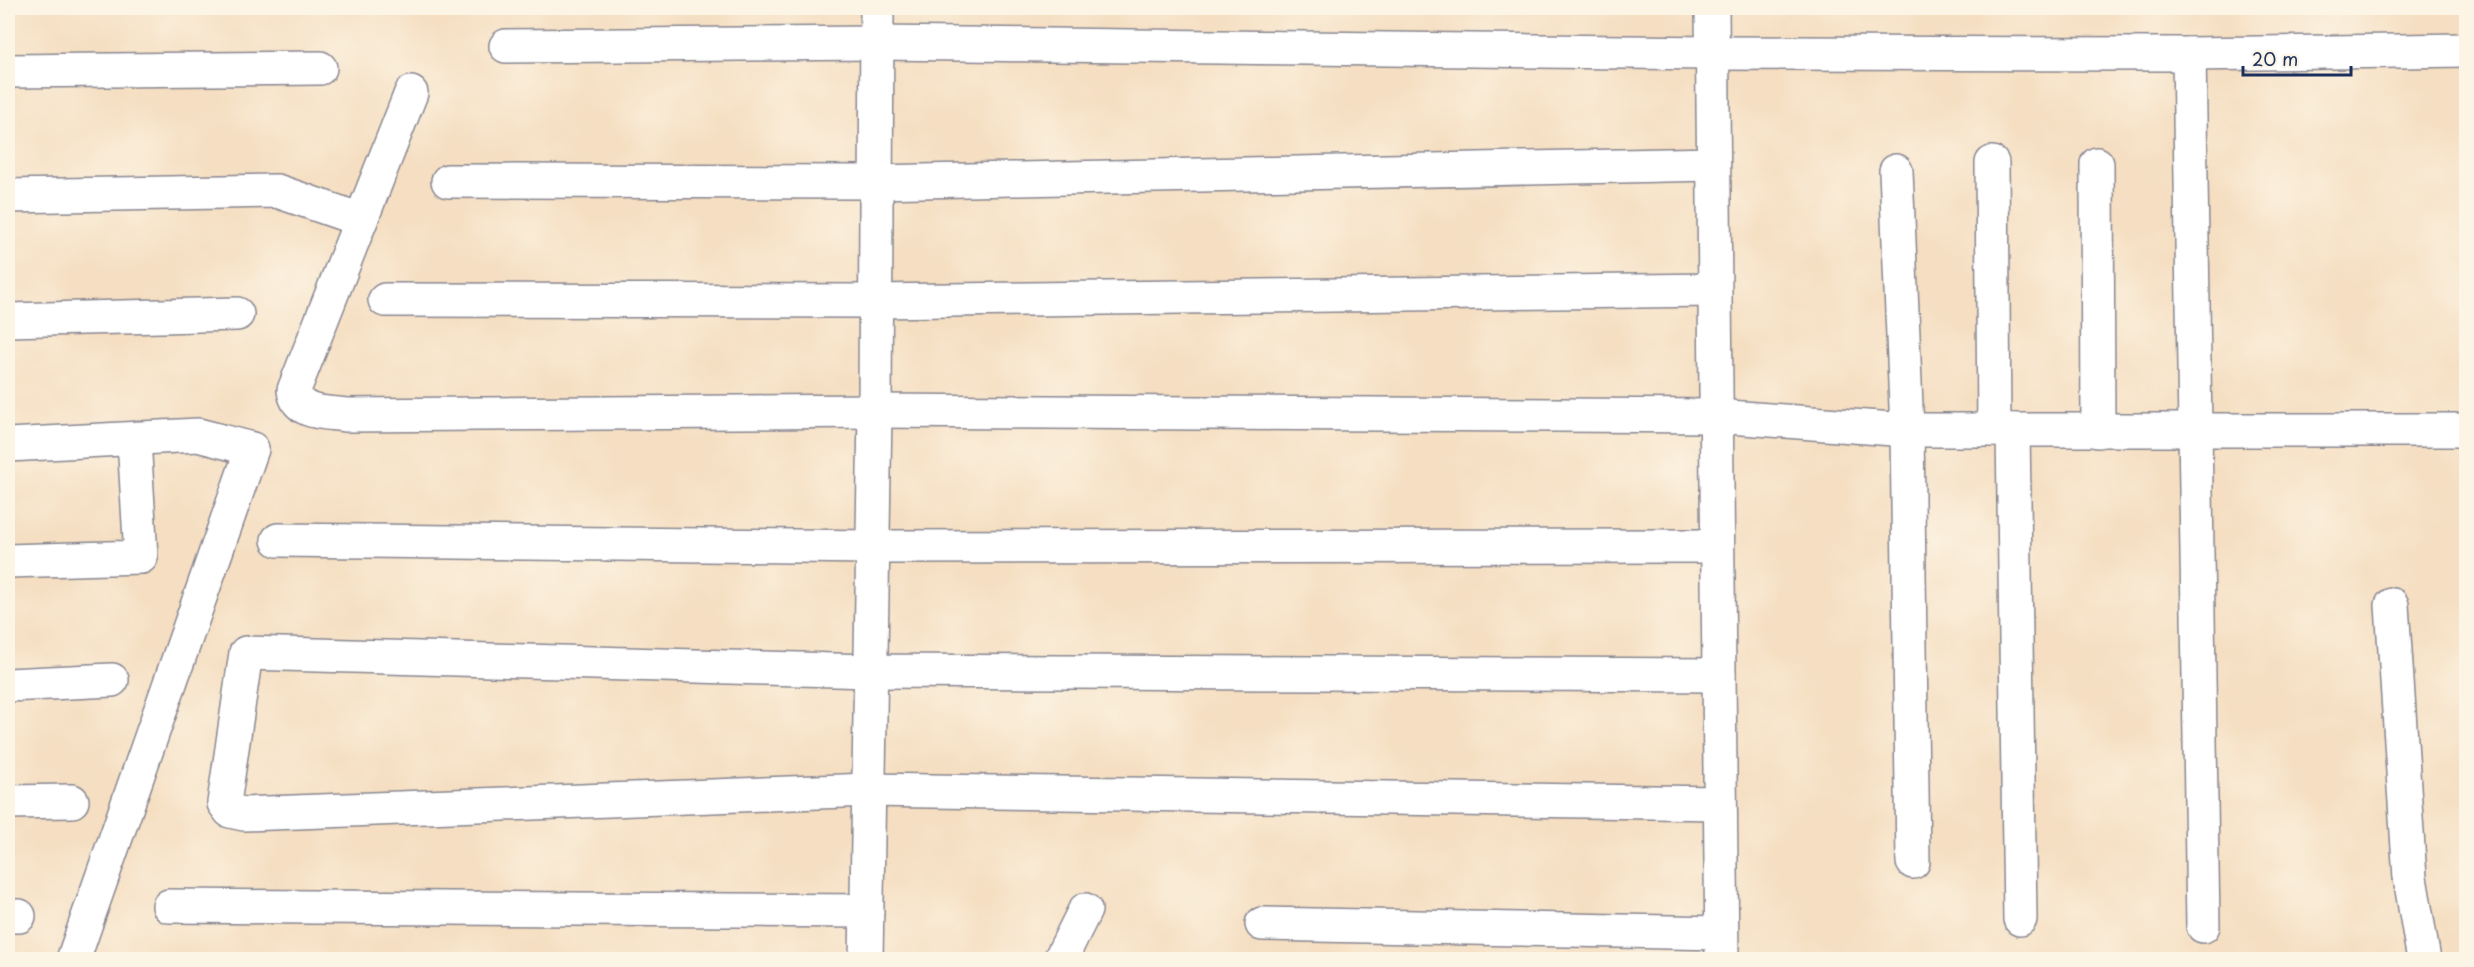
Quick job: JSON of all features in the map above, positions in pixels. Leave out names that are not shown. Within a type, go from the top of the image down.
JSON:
[{"type":"street","points":[[866,960],[875,411],[877,8]]},
{"type":"street","points":[[1262,924],[1721,946],[1712,8]]},
{"type":"street","points":[[506,46],[877,43],[1712,53],[2189,54],[2466,50]]},
{"type":"street","points":[[2189,54],[2203,926]]},
{"type":"street","points":[[8,71],[320,68]]},
{"type":"street","points":[[411,93],[294,390],[297,400],[306,409],[346,415],[875,411],[1716,416],[1907,430],[2466,430]]},
{"type":"street","points":[[1992,163],[2004,430],[2020,918]]},
{"type":"street","points":[[448,181],[876,182],[1713,164]]},
{"type":"street","points":[[2097,164],[2098,431]]},
{"type":"street","points":[[1896,171],[1907,430],[1913,862]]},
{"type":"street","points":[[8,196],[277,191],[361,220]]},
{"type":"street","points":[[386,300],[874,301],[1714,290]]},
{"type":"street","points":[[8,320],[237,315]]},
{"type":"street","points":[[8,445],[198,435],[252,448],[73,960]]},
{"type":"street","points":[[8,561],[141,556],[134,439]]},
{"type":"street","points":[[278,540],[872,547],[1717,546]]},
{"type":"street","points":[[2392,605],[2410,878],[2424,960]]},
{"type":"street","points":[[1719,675],[870,671],[246,653],[224,802],[230,811],[244,814],[869,790],[1720,803]]},
{"type":"street","points":[[8,685],[112,680]]},
{"type":"street","points":[[8,802],[72,801]]},
{"type":"street","points":[[170,906],[867,911]]},
{"type":"street","points":[[1060,960],[1085,910]]}]
